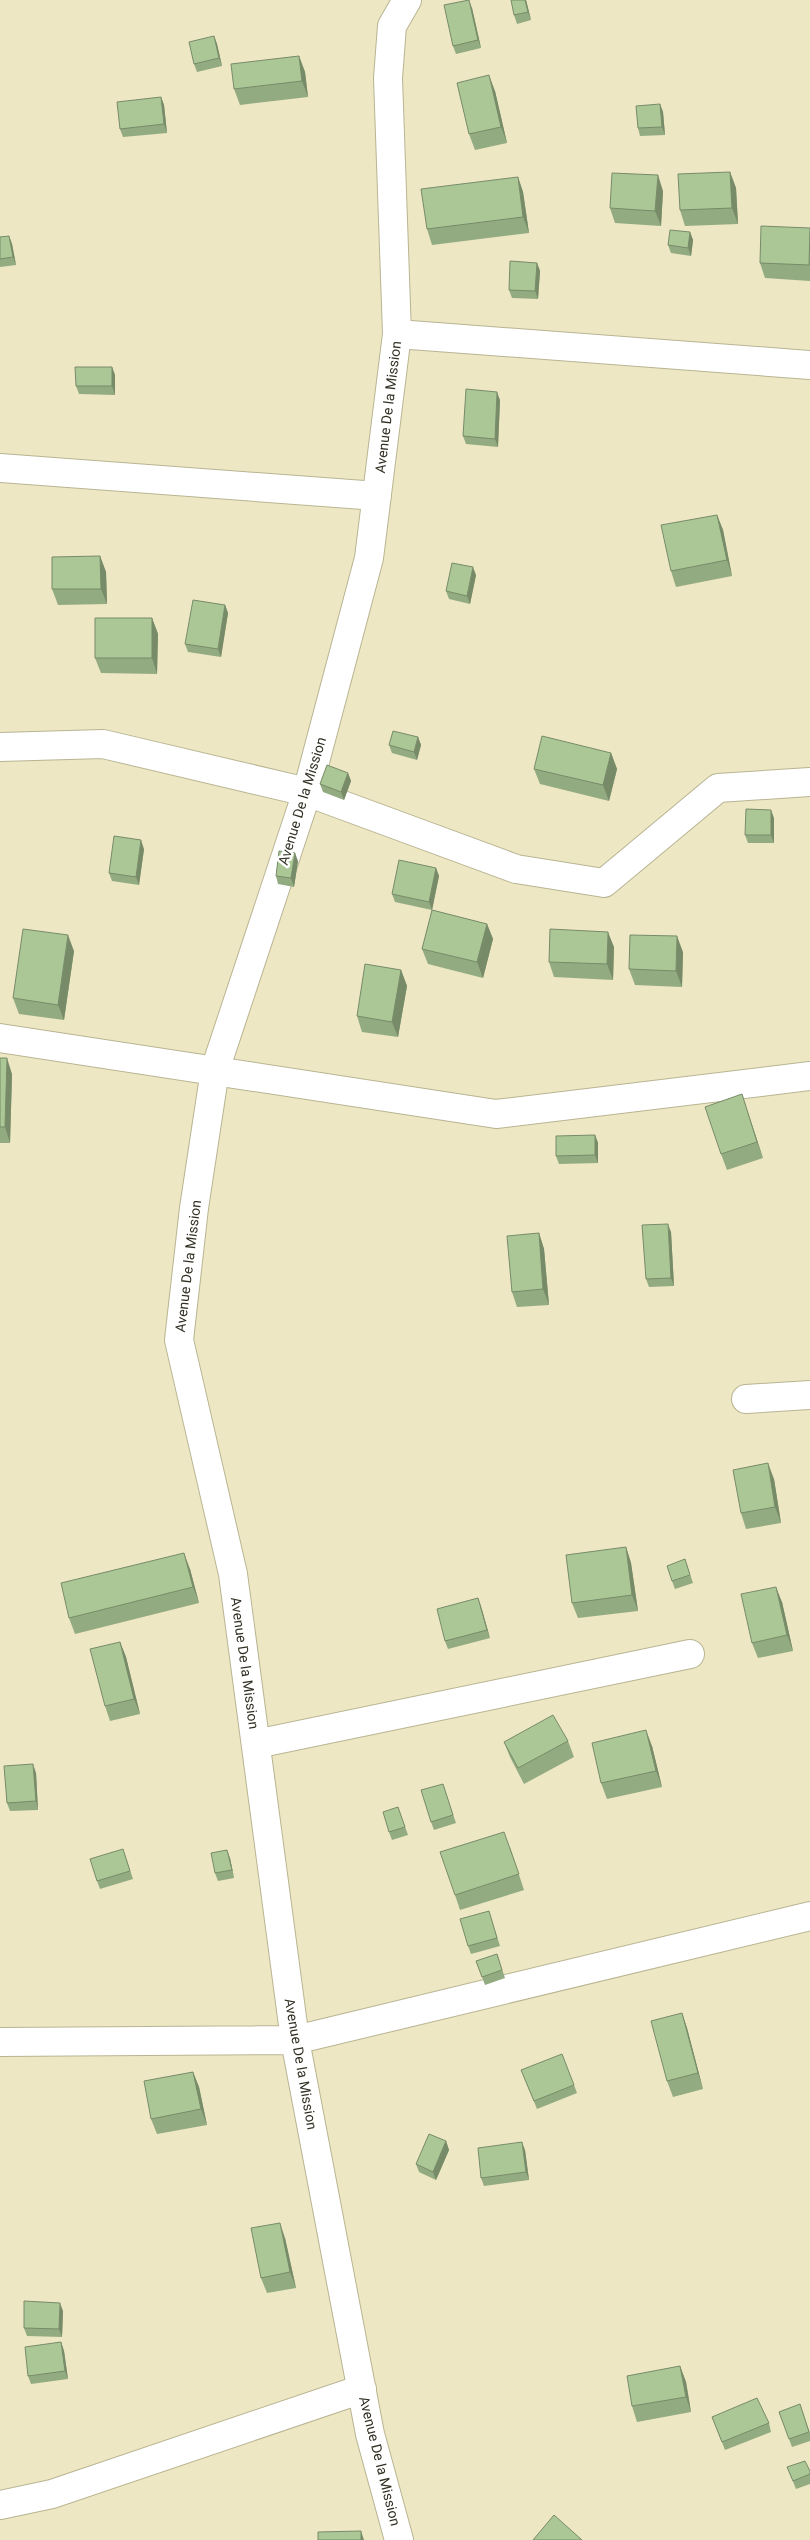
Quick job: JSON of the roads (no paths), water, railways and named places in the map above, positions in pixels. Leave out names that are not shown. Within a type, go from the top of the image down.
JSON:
[{"type":"street","name":"Avenue De la Mission","points":[[399,2540],[370,2434],[295,2040],[233,1574],[179,1340],[194,1208],[215,1070],[307,792],[369,558],[397,334],[388,78],[392,26],[407,0]]},
{"type":"street","points":[[397,334],[810,365]]},
{"type":"street","points":[[0,468],[377,496]]},
{"type":"street","points":[[0,746],[102,744],[307,792],[516,869],[604,884],[718,788],[810,782]]},
{"type":"street","points":[[0,1038],[496,1114],[810,1076]]},
{"type":"street","points":[[746,1399],[810,1395]]},
{"type":"street","points":[[256,1744],[690,1654]]},
{"type":"street","points":[[0,2042],[295,2040],[810,1916]]},
{"type":"street","points":[[0,2505],[52,2494],[362,2389]]}]
